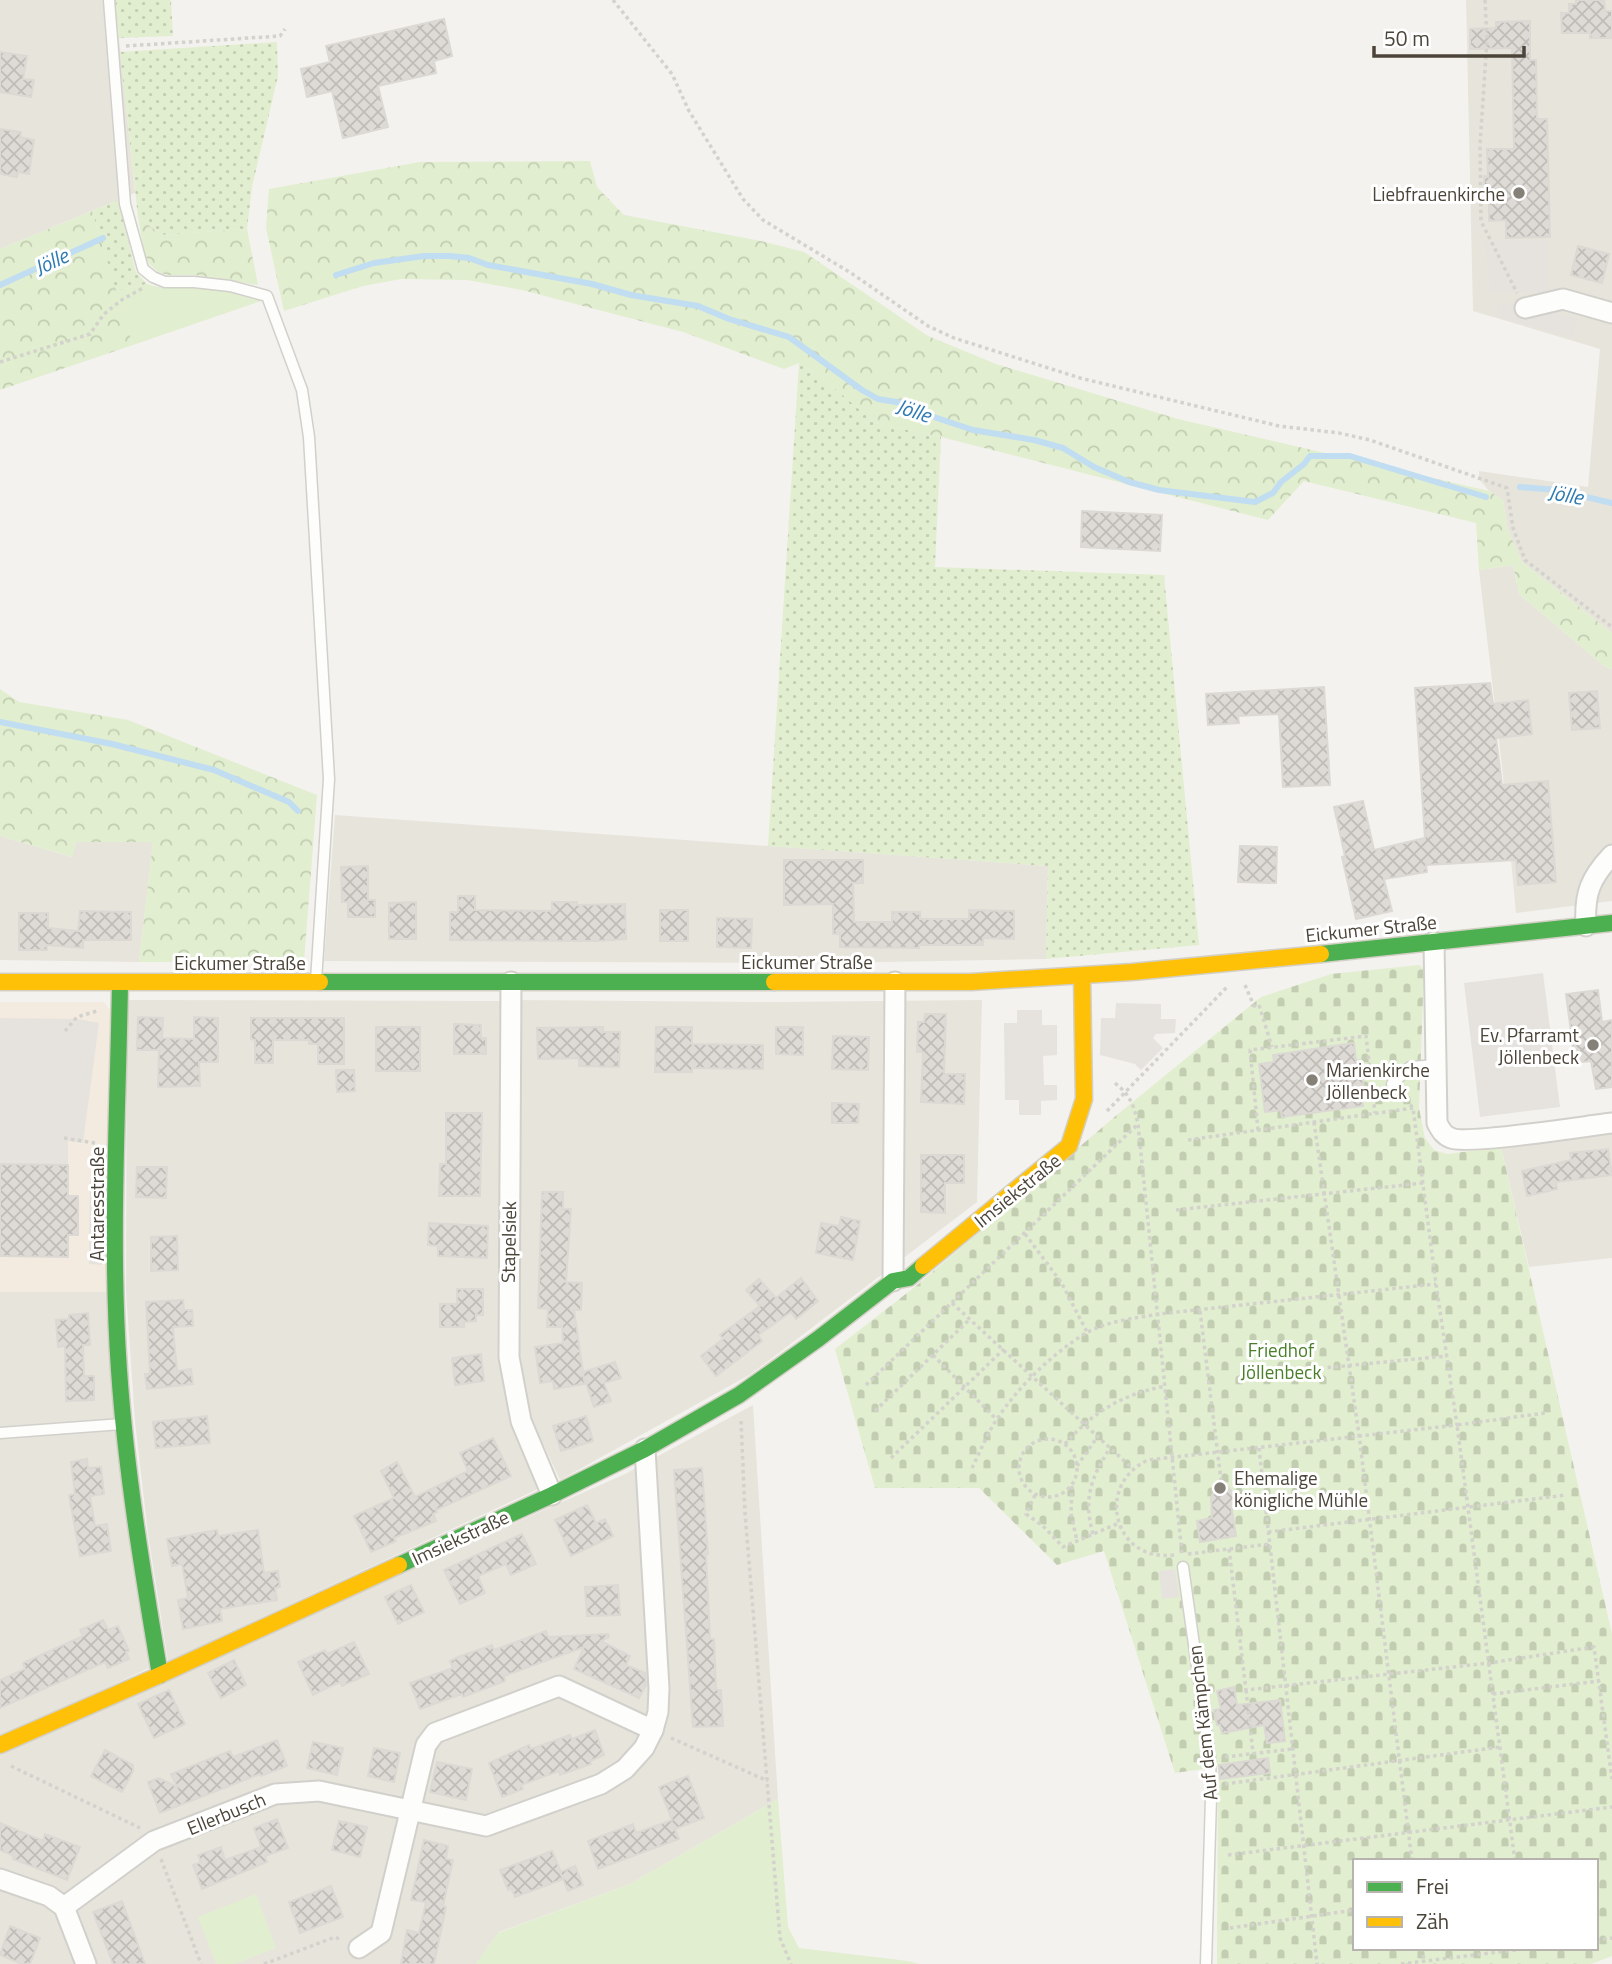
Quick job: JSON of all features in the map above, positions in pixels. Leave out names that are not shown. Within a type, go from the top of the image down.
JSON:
[{"type":"street","points":[[1525,308],[1563,299],[1612,313]]},
{"type":"street","points":[[1586,926],[1585,906],[1588,891],[1597,872],[1612,855]]},
{"type":"street","name":"Eickumer Straße","points":[[0,982],[120,991],[316,982],[971,982],[1082,977],[1237,963],[1612,923]]},
{"type":"street","points":[[1434,942],[1437,1123],[1442,1133],[1453,1140],[1612,1123]]},
{"type":"street","name":"Imsiekstraße","points":[[0,1745],[160,1675],[552,1495],[645,1449],[739,1395],[893,1281],[909,1278],[1069,1146],[1084,1099],[1082,977]]},
{"type":"street","name":"Stapelsiek","points":[[511,982],[509,1357],[521,1421],[552,1495]]},
{"type":"street","points":[[893,1281],[895,982]]},
{"type":"street","name":"Antaresstraße","points":[[120,991],[116,1278],[123,1424],[137,1537],[160,1675]]},
{"type":"street","name":"Ellerbusch","points":[[64,1907],[154,1841],[275,1794],[319,1791],[486,1826],[601,1784],[625,1769],[645,1748],[658,1712],[659,1688],[645,1449]]},
{"type":"street","points":[[359,1948],[381,1933],[426,1745],[435,1733],[559,1686],[653,1730]]},
{"type":"street","points":[[0,1879],[49,1896],[64,1907],[86,1964]]},
{"type":"lane","points":[[109,0],[125,204],[143,270],[166,282],[230,286],[267,296],[302,390],[309,437],[329,779],[316,982]]},
{"type":"lane","points":[[1392,1084],[1410,1067],[1437,1065]]},
{"type":"lane","points":[[0,1433],[123,1424]]},
{"type":"lane","name":"Auf dem Kämpchen","points":[[1183,1567],[1210,1758],[1206,1964]]},
{"type":"path","points":[[614,0],[672,75],[689,111],[743,199],[763,220],[851,273],[928,326],[954,338],[1080,378],[1279,426],[1339,432],[1370,440],[1507,488],[1513,528],[1525,560],[1612,627]]},
{"type":"path","points":[[1485,0],[1488,40],[1480,145],[1481,221],[1525,308]]},
{"type":"path","points":[[113,47],[280,36],[285,29]]},
{"type":"path","points":[[0,362],[90,334],[104,314],[123,299],[146,287],[153,277]]},
{"type":"path","points":[[1127,1092],[1230,984],[1237,963]]},
{"type":"path","points":[[65,1031],[77,1017],[104,1009],[120,991]]},
{"type":"path","points":[[1252,1001],[1254,1006],[1259,1005],[1272,1048]]},
{"type":"path","points":[[1258,1130],[1250,1051],[1366,1036],[1375,1113]]},
{"type":"path","points":[[1115,1083],[1127,1092],[1134,1104],[1138,1124],[1182,1554]]},
{"type":"path","points":[[1188,1140],[1413,1108],[1515,1859]]},
{"type":"path","points":[[1314,1122],[1359,1436],[1412,1859]]},
{"type":"path","points":[[866,1385],[1138,1124]]},
{"type":"path","points":[[1177,1210],[1423,1183]]},
{"type":"path","points":[[1025,1234],[1061,1282],[1087,1332]]},
{"type":"path","points":[[972,1468],[997,1420],[1016,1394],[1087,1332],[1126,1319],[1159,1314],[1436,1284]]},
{"type":"path","points":[[952,1303],[1133,1469]]},
{"type":"path","points":[[1200,1311],[1222,1488]]},
{"type":"path","points":[[875,1411],[970,1319]]},
{"type":"path","points":[[891,1458],[1004,1349]]},
{"type":"path","points":[[933,1355],[997,1420]]},
{"type":"path","points":[[1251,1375],[1447,1356]]},
{"type":"path","points":[[1065,1444],[1083,1423],[1128,1395],[1166,1386]]},
{"type":"path","points":[[739,1395],[745,1513],[780,1938],[791,1964]]},
{"type":"path","points":[[1270,1544],[1168,1556],[1143,1550],[1129,1540],[1119,1523],[1116,1512],[1119,1489],[1133,1469],[1148,1460],[1172,1455],[1545,1413]]},
{"type":"path","points":[[1077,1541],[1071,1514],[1072,1484],[1077,1466],[1098,1436]]},
{"type":"path","points":[[1072,1484],[1060,1495],[1052,1497],[1035,1494],[1021,1481],[1018,1472],[1022,1452],[1037,1440],[1046,1438],[1065,1444],[1071,1450],[1077,1466]]},
{"type":"path","points":[[1259,1447],[1317,1964]]},
{"type":"path","points":[[1093,1534],[1088,1516],[1089,1490],[1096,1470],[1110,1448]]},
{"type":"path","points":[[1035,1494],[1026,1514],[1044,1526],[1063,1546],[1119,1523]]},
{"type":"path","points":[[1268,1532],[1566,1495]]},
{"type":"path","points":[[1229,1549],[1253,1753]]},
{"type":"path","points":[[1246,1690],[1489,1663],[1594,1647],[1612,1779]]},
{"type":"path","points":[[1493,1694],[1599,1681]]},
{"type":"path","points":[[653,1730],[768,1781]]},
{"type":"path","points":[[1222,1784],[1500,1747]]},
{"type":"path","points":[[1210,1758],[1292,1749]]},
{"type":"path","points":[[1228,1855],[1612,1807]]},
{"type":"path","points":[[1230,1928],[1353,1910]]},
{"type":"path","points":[[264,1964],[335,1937],[359,1948]]},
{"type":"path","points":[[1422,1950],[1424,1961]]},
{"type":"path","points":[[1401,1964],[1512,1950]]},
{"type":"shaded area","points":[[0,0],[115,0],[135,193],[0,249]]},
{"type":"shaded area","points":[[1466,0],[1612,0],[1612,633],[1522,562],[1508,530],[1503,500],[1489,491],[1479,479],[1479,471],[1588,487],[1600,349],[1473,311]]},
{"type":"shaded area","points":[[1548,240],[1549,292],[1490,292],[1485,241]]},
{"type":"shaded area","points":[[1499,302],[1578,318],[1573,338],[1496,316]]},
{"type":"shaded area","points":[[1513,565],[1519,594],[1604,666],[1612,669],[1612,901],[1516,913],[1479,570]]},
{"type":"shaded area","points":[[335,815],[1048,866],[1046,959],[832,963],[324,961]]},
{"type":"shaded area","points":[[0,836],[72,857],[76,842],[153,842],[139,962],[0,960]]},
{"type":"shaded area","points":[[1543,973],[1560,1107],[1480,1117],[1464,983]]},
{"type":"shaded area","points":[[127,1000],[501,1001],[499,1358],[540,1488],[168,1661],[148,1534],[135,1422],[126,1291]]},
{"type":"shaded area","points":[[516,1000],[982,1000],[977,1202],[751,1374],[560,1480],[530,1416],[517,1356]]},
{"type":"shaded area","points":[[0,1002],[104,1002],[111,1011],[107,1292],[0,1292]]},
{"type":"shaded area","points":[[1116,1003],[1161,1004],[1161,1019],[1176,1019],[1175,1033],[1156,1034],[1153,1038],[1163,1048],[1141,1070],[1135,1064],[1100,1055],[1101,1018],[1115,1018]]},
{"type":"shaded area","points":[[1017,1010],[1042,1010],[1042,1025],[1057,1025],[1057,1055],[1043,1056],[1044,1085],[1057,1085],[1057,1100],[1041,1101],[1041,1115],[1019,1115],[1019,1100],[1005,1100],[1004,1023],[1017,1023]]},
{"type":"shaded area","points":[[0,1018],[78,1019],[99,1023],[83,1143],[68,1141],[68,1165],[0,1164]]},
{"type":"shaded area","points":[[1612,1133],[1612,1258],[1529,1267],[1501,1147]]},
{"type":"shaded area","points":[[90,1180],[103,1180],[102,1265],[89,1264]]},
{"type":"shaded area","points":[[0,1292],[107,1292],[151,1667],[0,1738]]},
{"type":"shaded area","points":[[753,1405],[778,1799],[630,1884],[499,1932],[476,1964],[0,1964],[0,1752],[625,1474]]},
{"type":"shaded area","points":[[1175,1569],[1179,1597],[1162,1599],[1159,1571]]},
{"type":"green space","points":[[115,0],[171,0],[173,36],[119,38]]},
{"type":"green space","points":[[277,42],[278,76],[252,187],[247,229],[161,235],[138,217],[120,52]]},
{"type":"green space","points":[[590,161],[597,187],[624,215],[761,241],[804,252],[928,336],[996,364],[1178,419],[1489,491],[1503,500],[1508,530],[1522,562],[1612,633],[1612,669],[1604,666],[1519,594],[1513,565],[1479,570],[1476,523],[1304,481],[1268,520],[941,437],[875,423],[822,377],[799,363],[784,369],[683,332],[522,290],[467,280],[401,279],[363,286],[284,311],[266,228],[269,189],[420,162]]},
{"type":"green space","points":[[118,200],[136,272],[147,284],[116,291],[92,211]]},
{"type":"green space","points":[[92,211],[133,345],[0,390],[0,249]]},
{"type":"green space","points":[[138,217],[161,235],[247,229],[258,285],[158,272],[149,264],[144,252]]},
{"type":"green space","points":[[147,284],[166,288],[212,289],[261,301],[133,345],[116,291]]},
{"type":"green space","points":[[799,363],[822,377],[875,423],[941,437],[935,567],[1164,575],[1199,945],[1046,959],[1048,866],[768,846]]},
{"type":"green space","points":[[0,689],[19,702],[128,720],[317,795],[304,962],[139,962],[153,842],[76,842],[73,857],[0,836]]},
{"type":"green space","name":"Friedhof Jöllenbeck","points":[[1419,965],[1424,969],[1419,1108],[1425,1138],[1434,1150],[1447,1154],[1501,1147],[1612,1634],[1612,1956],[1591,1964],[1217,1964],[1218,1767],[1175,1773],[1104,1551],[1057,1565],[979,1488],[875,1488],[835,1349],[916,1286],[1118,1114],[1261,997],[1331,974]]},
{"type":"green space","points":[[778,1799],[788,1927],[799,1948],[919,1964],[476,1964],[498,1933],[630,1884]]},
{"type":"green space","points":[[256,1894],[276,1948],[235,1964],[216,1964],[198,1917]]},
{"type":"building","points":[[1576,0],[1604,0],[1605,11],[1612,11],[1612,38],[1590,38],[1590,33],[1562,33],[1561,13],[1569,13],[1569,4],[1576,4]]},
{"type":"building","points":[[444,19],[452,56],[434,61],[436,73],[378,86],[388,127],[343,138],[332,91],[307,97],[301,69],[330,62],[326,46]]},
{"type":"building","points":[[1530,21],[1530,60],[1536,60],[1537,119],[1547,119],[1550,237],[1506,238],[1506,220],[1489,221],[1489,194],[1484,194],[1484,176],[1488,177],[1487,149],[1514,149],[1512,48],[1470,49],[1470,29],[1496,28],[1496,22]]},
{"type":"building","points":[[0,52],[27,56],[23,79],[34,80],[31,97],[0,92]]},
{"type":"building","points":[[0,129],[21,132],[20,137],[34,140],[29,174],[18,172],[17,177],[0,174]]},
{"type":"building","points":[[1578,246],[1609,254],[1602,283],[1571,275]]},
{"type":"building","points":[[1082,511],[1162,515],[1160,551],[1081,547]]},
{"type":"building","points":[[1490,683],[1493,704],[1528,700],[1532,734],[1496,738],[1502,785],[1548,781],[1556,882],[1518,885],[1516,860],[1426,865],[1427,872],[1384,879],[1392,911],[1356,919],[1334,807],[1363,801],[1374,850],[1425,838],[1415,688]]},
{"type":"building","points":[[1324,687],[1330,785],[1283,787],[1279,714],[1238,716],[1239,723],[1208,725],[1206,694]]},
{"type":"building","points":[[1597,691],[1600,728],[1572,730],[1569,693]]},
{"type":"building","points":[[1240,846],[1277,847],[1276,883],[1238,882]]},
{"type":"building","points":[[784,860],[863,860],[863,883],[853,883],[854,922],[892,922],[892,912],[920,912],[920,919],[969,919],[969,910],[1014,911],[1014,939],[983,938],[983,945],[919,945],[919,948],[840,947],[840,934],[833,934],[833,904],[784,905]]},
{"type":"building","points":[[368,866],[368,900],[375,900],[375,917],[348,917],[348,902],[342,902],[341,867]]},
{"type":"building","points":[[458,896],[475,896],[475,910],[552,911],[552,902],[577,902],[577,905],[625,904],[626,939],[450,940],[450,912],[458,912]]},
{"type":"building","points":[[416,902],[416,939],[389,939],[389,903]]},
{"type":"building","points":[[660,910],[688,910],[688,941],[660,941]]},
{"type":"building","points":[[80,911],[131,912],[131,940],[83,940],[83,948],[47,945],[47,950],[19,950],[19,913],[48,913],[48,928],[78,931]]},
{"type":"building","points":[[717,918],[752,919],[751,948],[717,947]]},
{"type":"building","name":"Ev. Pfarramt Jöllenbeck","points":[[1598,990],[1602,1022],[1612,1020],[1612,1087],[1596,1089],[1591,1061],[1575,1063],[1566,994]]},
{"type":"building","points":[[925,1014],[946,1014],[944,1074],[965,1074],[964,1104],[921,1102],[923,1052],[917,1052],[918,1022],[924,1022]]},
{"type":"building","points":[[138,1017],[163,1018],[162,1038],[194,1039],[194,1017],[218,1018],[218,1062],[199,1062],[200,1086],[158,1087],[159,1050],[137,1050]]},
{"type":"building","points":[[251,1018],[344,1018],[344,1064],[318,1064],[318,1044],[309,1044],[309,1040],[273,1040],[273,1063],[255,1063]]},
{"type":"building","points":[[454,1024],[481,1025],[481,1038],[486,1038],[486,1054],[454,1054]]},
{"type":"building","points":[[376,1027],[420,1027],[420,1071],[376,1071]]},
{"type":"building","points":[[603,1027],[603,1032],[620,1032],[619,1067],[579,1066],[579,1058],[538,1059],[537,1028]]},
{"type":"building","points":[[656,1027],[692,1027],[692,1044],[763,1045],[763,1069],[692,1068],[692,1072],[655,1072]]},
{"type":"building","points":[[776,1027],[803,1027],[803,1055],[776,1054]]},
{"type":"building","points":[[833,1036],[869,1037],[868,1070],[832,1069]]},
{"type":"building","name":"Marienkirche Jöllenbeck","points":[[1354,1043],[1356,1061],[1360,1060],[1364,1089],[1360,1089],[1363,1106],[1282,1117],[1281,1110],[1265,1112],[1259,1064],[1274,1062],[1273,1055]]},
{"type":"building","points":[[336,1070],[354,1070],[355,1091],[337,1092]]},
{"type":"building","points":[[832,1103],[859,1104],[858,1123],[832,1123]]},
{"type":"building","points":[[446,1113],[482,1113],[480,1196],[439,1196],[440,1164],[446,1164]]},
{"type":"building","points":[[1608,1149],[1612,1175],[1556,1182],[1557,1189],[1527,1196],[1522,1171],[1571,1160],[1570,1153]]},
{"type":"building","points":[[921,1155],[964,1155],[964,1183],[945,1183],[945,1213],[921,1212]]},
{"type":"building","points":[[0,1164],[68,1165],[68,1196],[78,1196],[78,1235],[68,1235],[68,1257],[0,1256]]},
{"type":"building","points":[[137,1167],[167,1167],[166,1198],[136,1197]]},
{"type":"building","points":[[542,1192],[563,1192],[563,1209],[571,1209],[566,1282],[582,1283],[581,1310],[574,1310],[583,1372],[615,1362],[621,1378],[604,1383],[611,1401],[594,1407],[583,1374],[585,1384],[554,1389],[553,1381],[540,1383],[535,1347],[563,1343],[562,1327],[547,1327],[548,1309],[538,1308]]},
{"type":"building","points":[[841,1217],[860,1221],[853,1260],[816,1253],[821,1223],[839,1226]]},
{"type":"building","points":[[429,1223],[488,1226],[487,1258],[438,1256],[438,1246],[428,1245]]},
{"type":"building","points":[[177,1236],[178,1270],[151,1271],[151,1237]]},
{"type":"building","points":[[801,1278],[818,1301],[796,1319],[791,1312],[758,1335],[762,1341],[716,1376],[701,1356],[723,1339],[720,1335],[760,1306],[746,1290],[759,1279],[776,1298]]},
{"type":"building","points":[[457,1289],[483,1289],[483,1315],[476,1315],[476,1321],[464,1322],[464,1327],[440,1327],[440,1304],[457,1304]]},
{"type":"building","points":[[183,1300],[184,1310],[192,1310],[193,1326],[173,1327],[177,1371],[191,1369],[193,1384],[147,1389],[145,1374],[150,1374],[146,1302]]},
{"type":"building","points":[[88,1313],[90,1345],[83,1345],[84,1376],[94,1376],[94,1400],[66,1401],[65,1346],[58,1347],[56,1320],[69,1319],[69,1315]]},
{"type":"building","points":[[481,1354],[484,1381],[455,1385],[452,1358]]},
{"type":"building","points":[[207,1416],[210,1443],[156,1448],[153,1422]]},
{"type":"building","points":[[586,1416],[593,1441],[561,1451],[553,1426]]},
{"type":"building","points":[[493,1438],[511,1476],[436,1510],[433,1514],[436,1521],[394,1538],[396,1541],[371,1552],[354,1516],[394,1498],[381,1471],[397,1462],[415,1497],[468,1471],[460,1453]]},
{"type":"building","points":[[87,1459],[88,1468],[101,1467],[104,1494],[90,1496],[95,1526],[107,1524],[111,1551],[80,1556],[69,1495],[75,1494],[71,1462]]},
{"type":"building","points":[[702,1468],[710,1639],[714,1639],[716,1690],[721,1690],[723,1726],[693,1727],[674,1470]]},
{"type":"building","points":[[1228,1487],[1236,1498],[1232,1511],[1236,1536],[1200,1542],[1197,1521],[1212,1518],[1211,1497],[1217,1488]]},
{"type":"building","points":[[587,1505],[596,1523],[605,1519],[613,1536],[571,1556],[555,1520]]},
{"type":"building","points":[[217,1530],[218,1536],[258,1530],[264,1573],[278,1571],[280,1587],[275,1588],[277,1600],[220,1609],[222,1621],[183,1629],[178,1600],[188,1598],[182,1564],[172,1566],[167,1539]]},
{"type":"building","points":[[522,1534],[536,1564],[511,1575],[506,1564],[478,1576],[485,1593],[460,1604],[444,1570]]},
{"type":"building","points":[[411,1585],[424,1612],[398,1624],[385,1597]]},
{"type":"building","points":[[618,1585],[620,1615],[587,1616],[585,1587]]},
{"type":"building","points":[[103,1620],[108,1630],[118,1626],[129,1651],[126,1652],[129,1659],[108,1668],[105,1662],[0,1708],[0,1680],[25,1669],[23,1663],[83,1636],[80,1630]]},
{"type":"building","points":[[546,1631],[548,1637],[608,1634],[609,1637],[601,1641],[630,1656],[626,1665],[645,1673],[646,1685],[639,1698],[574,1669],[584,1647],[504,1676],[505,1681],[463,1697],[462,1694],[420,1709],[410,1683],[453,1668],[450,1661],[458,1657],[492,1645],[494,1650]]},
{"type":"building","points":[[354,1642],[369,1674],[342,1686],[340,1682],[313,1695],[298,1662],[325,1650],[327,1654]]},
{"type":"building","points":[[234,1660],[246,1685],[221,1698],[208,1673]]},
{"type":"building","points":[[1234,1687],[1237,1705],[1280,1700],[1285,1741],[1267,1743],[1264,1725],[1222,1733],[1214,1710],[1221,1709],[1217,1691]]},
{"type":"building","points":[[169,1690],[185,1724],[154,1738],[138,1704]]},
{"type":"building","points":[[595,1730],[604,1755],[590,1761],[591,1764],[560,1775],[559,1771],[521,1785],[523,1789],[502,1797],[489,1763],[529,1745],[531,1749],[570,1735],[572,1739]]},
{"type":"building","points":[[277,1740],[287,1766],[160,1813],[148,1782],[159,1778],[177,1787],[171,1774],[230,1751],[233,1757]]},
{"type":"building","points":[[313,1742],[343,1748],[337,1775],[307,1768]]},
{"type":"building","points":[[374,1748],[400,1753],[394,1782],[368,1776]]},
{"type":"building","points":[[105,1750],[133,1765],[133,1771],[122,1792],[91,1776]]},
{"type":"building","points":[[1268,1758],[1270,1773],[1220,1779],[1219,1765]]},
{"type":"building","points":[[437,1762],[472,1769],[466,1800],[430,1792]]},
{"type":"building","points":[[688,1776],[704,1818],[675,1829],[674,1827],[679,1839],[598,1869],[588,1841],[633,1824],[636,1833],[672,1820],[659,1787]]},
{"type":"building","points":[[277,1819],[288,1848],[265,1856],[267,1862],[202,1889],[193,1865],[201,1862],[198,1855],[221,1847],[225,1860],[261,1847],[254,1828]]},
{"type":"building","points":[[339,1821],[367,1827],[360,1857],[332,1850]]},
{"type":"building","points":[[0,1823],[43,1841],[45,1834],[80,1847],[67,1880],[13,1859],[14,1856],[0,1850]]},
{"type":"building","points":[[424,1840],[448,1846],[446,1859],[453,1860],[443,1906],[446,1907],[434,1964],[401,1964],[407,1930],[419,1933],[426,1902],[411,1900]]},
{"type":"building","points":[[552,1851],[564,1879],[515,1897],[511,1888],[508,1890],[500,1870]]},
{"type":"building","points":[[575,1866],[583,1885],[568,1891],[560,1872]]},
{"type":"building","points":[[331,1886],[343,1917],[300,1933],[289,1902]]},
{"type":"building","points":[[122,1901],[145,1964],[113,1964],[93,1912]]},
{"type":"building","points":[[10,1926],[40,1938],[30,1964],[22,1964],[0,1955]]},
{"type":"waterway","name":"Jölle","points":[[0,285],[103,238]]},
{"type":"waterway","name":"Jölle","points":[[336,275],[374,263],[424,256],[449,256],[592,284],[631,295],[698,306],[729,319],[789,337],[878,399],[902,403],[922,413],[973,430],[1034,440],[1063,448],[1094,467],[1129,482],[1159,490],[1255,502],[1273,493],[1281,482],[1310,456],[1350,456],[1486,497]]},
{"type":"waterway","name":"Jölle","points":[[1520,487],[1557,490],[1612,503]]},
{"type":"waterway","points":[[0,722],[112,744],[214,770],[289,802],[298,811]]},
{"type":"traffic: fast","points":[[1321,954],[1612,923]]},
{"type":"traffic: fast","points":[[320,982],[774,982]]},
{"type":"traffic: fast","points":[[120,983],[115,1225],[116,1322],[131,1485],[160,1675]]},
{"type":"traffic: fast","points":[[399,1565],[645,1449],[739,1395],[893,1281],[909,1278],[923,1266]]},
{"type":"traffic: slow","points":[[774,982],[971,982],[1132,972],[1321,954]]},
{"type":"traffic: slow","points":[[923,1266],[1069,1146],[1084,1099],[1082,977]]},
{"type":"traffic: slow","points":[[0,982],[320,982]]},
{"type":"traffic: slow","points":[[0,1745],[399,1565]]},
{"type":"place","name":"Liebfrauenkirche","points":[[1519,193]]},
{"type":"place","name":"Ev. Pfarramt Jöllenbeck","points":[[1593,1045]]},
{"type":"place","name":"Marienkirche Jöllenbeck","points":[[1312,1080]]},
{"type":"place","name":"Ehemalige königliche Mühle","points":[[1220,1488]]}]
